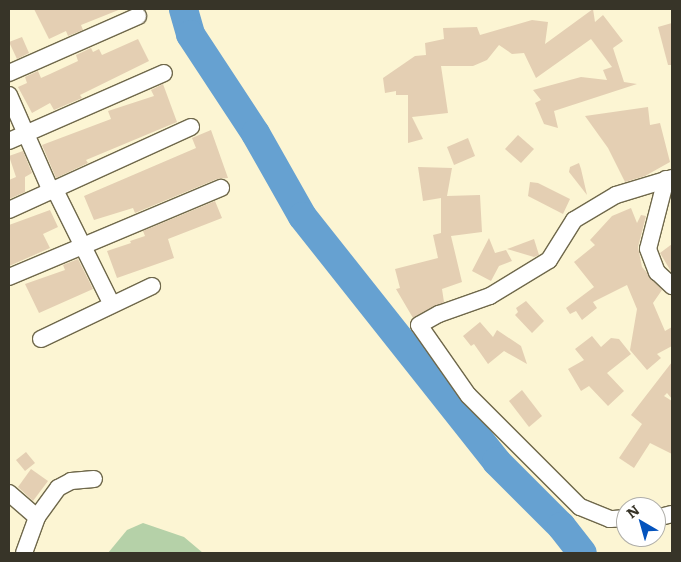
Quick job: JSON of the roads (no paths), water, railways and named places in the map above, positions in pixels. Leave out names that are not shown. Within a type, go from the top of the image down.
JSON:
[{"type":"street","points":[[9,73],[138,16]]},
{"type":"street","points":[[9,141],[164,73]]},
{"type":"street","points":[[9,95],[53,191],[111,303]]},
{"type":"street","points":[[9,210],[191,127]]},
{"type":"street","points":[[669,178],[648,249],[658,272],[672,286]]},
{"type":"street","points":[[616,519],[610,519],[580,507],[468,395],[419,325],[439,314],[490,296],[549,260],[574,220],[616,195],[669,178]]},
{"type":"street","points":[[9,278],[221,188]]},
{"type":"street","points":[[41,339],[111,303],[152,286]]},
{"type":"street","points":[[24,553],[37,517],[58,488],[71,481],[94,479]]},
{"type":"street","points":[[9,493],[37,517]]},
{"type":"waterway","points":[[183,9],[190,34],[255,133],[302,216],[496,461],[561,526],[582,553]]}]
